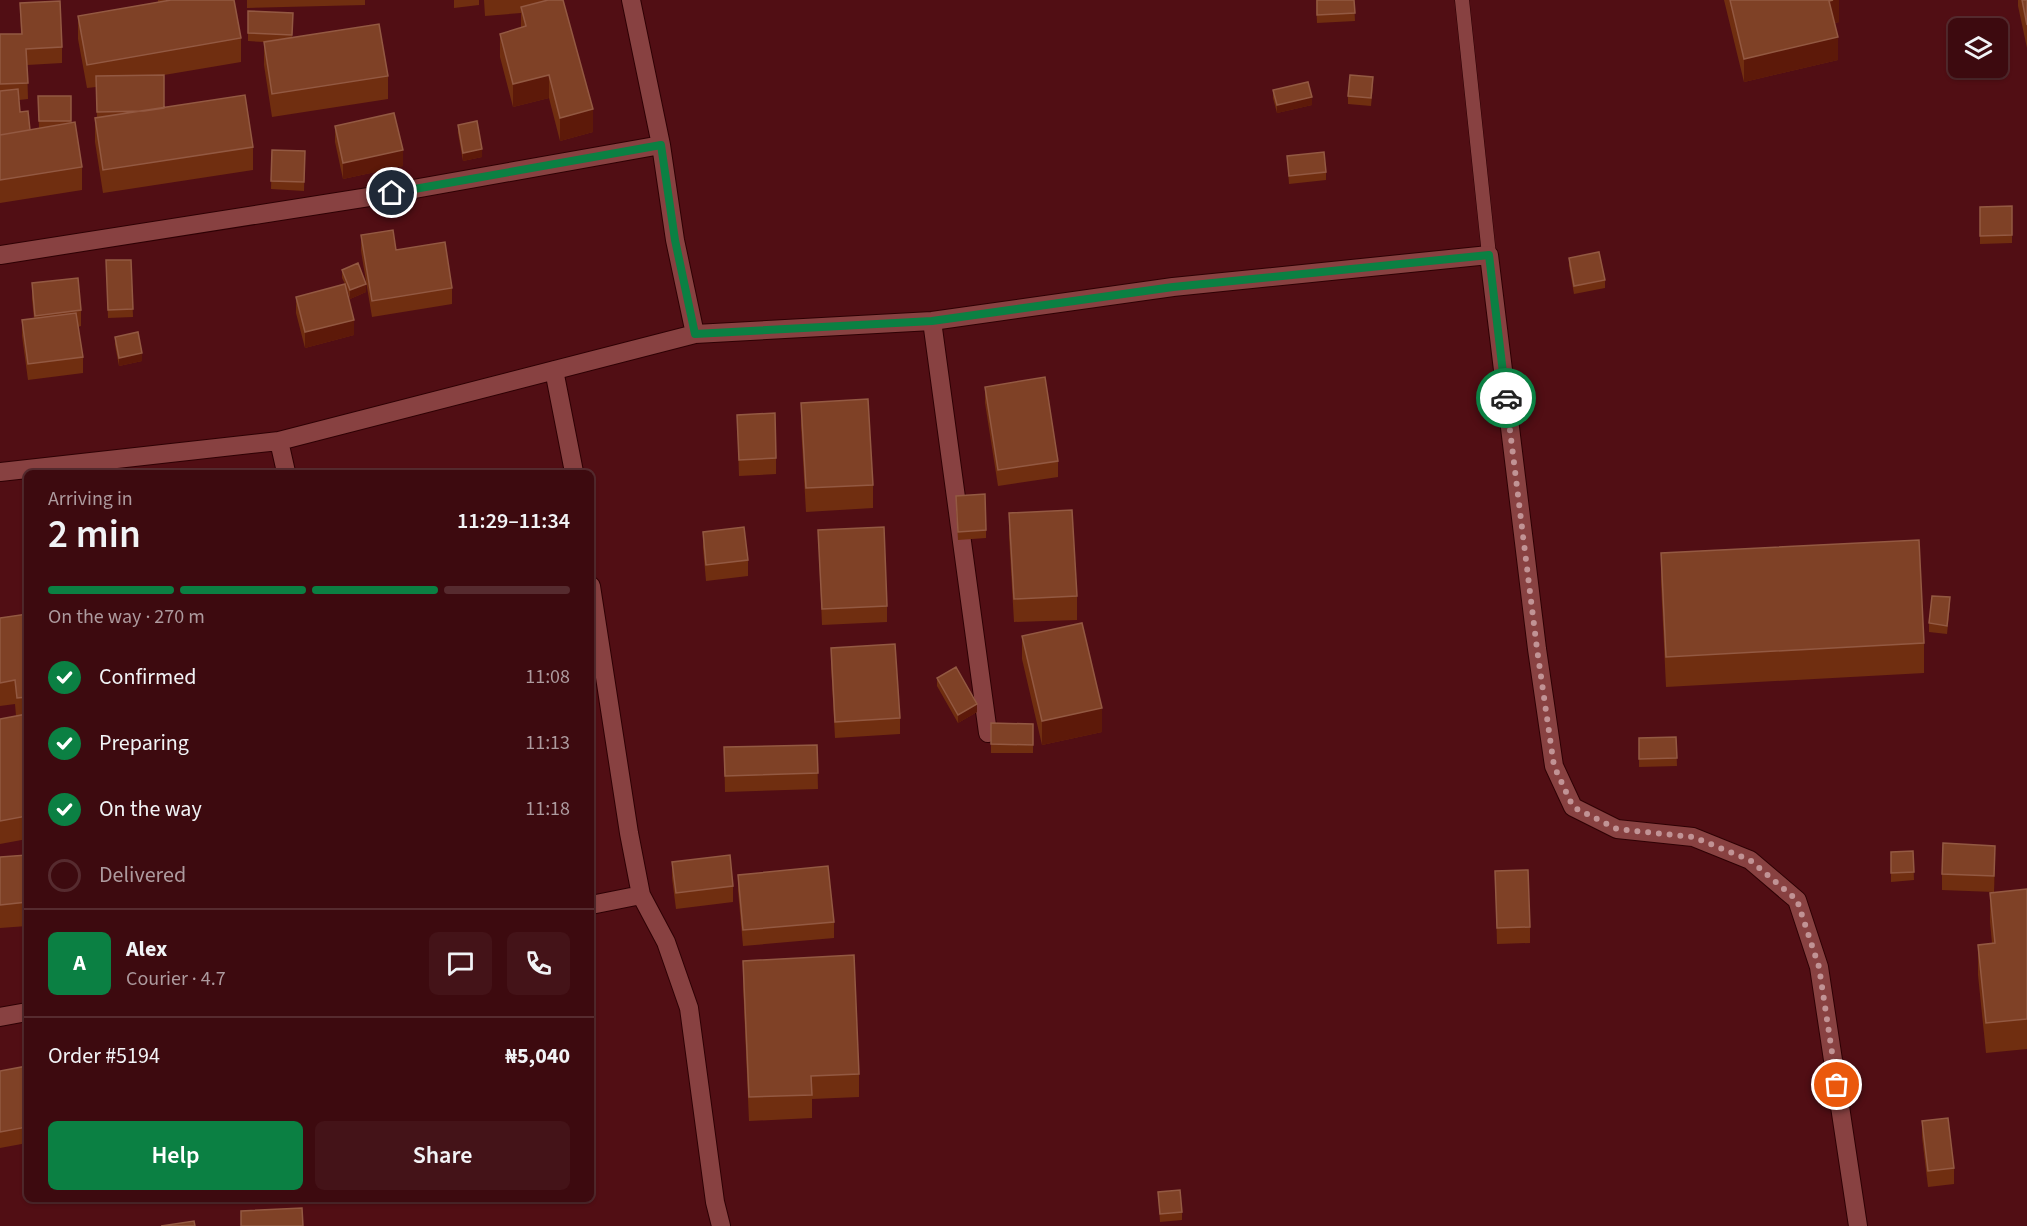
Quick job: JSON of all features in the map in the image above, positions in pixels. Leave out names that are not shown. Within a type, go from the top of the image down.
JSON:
[{"type":"street","points":[[631,0],[661,145],[675,240],[695,334]]},
{"type":"street","points":[[0,255],[369,197],[661,145]]},
{"type":"street","points":[[0,472],[279,441],[695,334],[932,321],[1173,287],[1489,255],[1537,649],[1554,766],[1573,807],[1617,829],[1693,837],[1750,860],[1797,900],[1819,967],[1858,1226]]},
{"type":"street","points":[[932,321],[988,733]]},
{"type":"street","points":[[554,370],[574,470]]},
{"type":"street","points":[[279,441],[286,470]]},
{"type":"street","points":[[594,606],[629,833],[641,895],[666,942],[689,1008],[715,1202],[721,1226]]},
{"type":"street","points":[[594,904],[641,895]]},
{"type":"street","points":[[0,1017],[24,1013]]},
{"type":"lane","points":[[1462,0],[1489,255]]},
{"type":"building","points":[[171,0],[234,0],[241,38],[87,65],[78,16]]},
{"type":"building","points":[[548,0],[563,0],[593,109],[560,118],[549,75],[513,84],[500,34],[526,26],[521,7]]},
{"type":"building","points":[[1317,0],[1354,0],[1355,13],[1317,15]]},
{"type":"building","points":[[1730,0],[1833,0],[1829,1],[1838,37],[1744,59]]},
{"type":"building","points":[[2022,0],[2027,0],[2027,25]]},
{"type":"building","points":[[60,1],[62,47],[26,49],[28,83],[0,84],[0,34],[22,34],[20,3]]},
{"type":"building","points":[[248,11],[293,13],[292,35],[248,33]]},
{"type":"building","points":[[379,24],[388,76],[272,94],[264,42]]},
{"type":"building","points":[[164,75],[164,108],[144,111],[97,112],[96,76]]},
{"type":"building","points":[[1350,75],[1373,77],[1371,98],[1348,96]]},
{"type":"building","points":[[1308,82],[1312,97],[1277,105],[1273,90]]},
{"type":"building","points":[[18,89],[20,112],[28,111],[30,130],[0,135],[0,91]]},
{"type":"building","points":[[245,95],[253,147],[103,170],[95,118]]},
{"type":"building","points":[[38,96],[71,96],[71,121],[39,121]]},
{"type":"building","points":[[394,113],[403,150],[343,163],[335,126]]},
{"type":"building","points":[[477,121],[482,149],[463,153],[458,125]]},
{"type":"building","points":[[75,122],[82,167],[0,180],[0,135]]},
{"type":"building","points":[[272,150],[305,151],[304,182],[271,181]]},
{"type":"building","points":[[1324,152],[1326,172],[1289,176],[1287,156]]},
{"type":"building","points":[[2012,206],[2012,235],[1980,236],[1980,207]]},
{"type":"building","points":[[393,230],[396,250],[445,242],[452,288],[372,301],[361,235]]},
{"type":"building","points":[[1599,252],[1605,280],[1574,286],[1569,258]]},
{"type":"building","points":[[106,260],[131,260],[133,309],[108,310]]},
{"type":"building","points":[[358,263],[366,284],[350,290],[342,270]]},
{"type":"building","points":[[78,278],[81,310],[35,316],[32,283]]},
{"type":"building","points":[[345,284],[354,320],[305,332],[296,297]]},
{"type":"building","points":[[76,313],[83,357],[28,364],[22,320]]},
{"type":"building","points":[[138,332],[142,353],[119,358],[115,337]]},
{"type":"building","points":[[1045,377],[1058,461],[998,470],[985,387]]},
{"type":"building","points":[[868,399],[873,485],[806,488],[801,403]]},
{"type":"building","points":[[775,413],[776,458],[739,460],[737,415]]},
{"type":"building","points":[[985,494],[986,530],[958,532],[956,496]]},
{"type":"building","points":[[1072,510],[1077,596],[1014,599],[1009,513]]},
{"type":"building","points":[[744,527],[748,560],[706,565],[703,532]]},
{"type":"building","points":[[884,527],[887,606],[822,609],[818,530]]},
{"type":"building","points":[[1919,540],[1924,643],[1666,657],[1661,553]]},
{"type":"building","points":[[1932,596],[1950,597],[1947,626],[1929,623]]},
{"type":"building","points":[[24,614],[24,697],[17,698],[15,680],[0,683],[0,618]]},
{"type":"building","points":[[1082,623],[1102,708],[1042,721],[1022,636]]},
{"type":"building","points":[[895,644],[900,718],[835,722],[831,648]]},
{"type":"building","points":[[956,667],[977,704],[958,715],[937,678]]},
{"type":"building","points":[[24,715],[24,817],[0,821],[0,719]]},
{"type":"building","points":[[991,723],[1033,724],[1033,745],[991,744]]},
{"type":"building","points":[[1676,737],[1677,758],[1639,759],[1639,738]]},
{"type":"building","points":[[817,745],[818,773],[725,776],[724,747]]},
{"type":"building","points":[[1943,843],[1995,846],[1994,876],[1942,874]]},
{"type":"building","points":[[1913,851],[1914,872],[1891,873],[1891,852]]},
{"type":"building","points":[[24,855],[24,902],[0,905],[0,857]]},
{"type":"building","points":[[730,855],[733,886],[676,893],[672,862]]},
{"type":"building","points":[[828,866],[834,922],[743,930],[738,875]]},
{"type":"building","points":[[1528,870],[1530,927],[1497,928],[1495,871]]},
{"type":"building","points":[[2027,889],[2027,1019],[1986,1023],[1978,945],[1995,943],[1990,893]]},
{"type":"building","points":[[854,955],[859,1074],[811,1076],[812,1095],[749,1097],[743,961]]},
{"type":"building","points":[[24,1067],[24,1128],[0,1132],[0,1071]]},
{"type":"building","points":[[1948,1118],[1954,1168],[1928,1171],[1922,1121]]},
{"type":"building","points":[[1180,1190],[1182,1212],[1160,1214],[1158,1192]]},
{"type":"building","points":[[302,1208],[303,1226],[241,1226],[241,1211]]},
{"type":"building","points":[[194,1221],[195,1226],[161,1226]]},
{"type":"way so far","points":[[1506,398],[1554,766],[1573,807],[1617,829],[1693,837],[1750,860],[1797,900],[1819,967],[1837,1085]]},
{"type":"route","points":[[392,193],[661,145],[675,240],[695,334],[932,321],[1173,287],[1489,255],[1506,398]]}]
